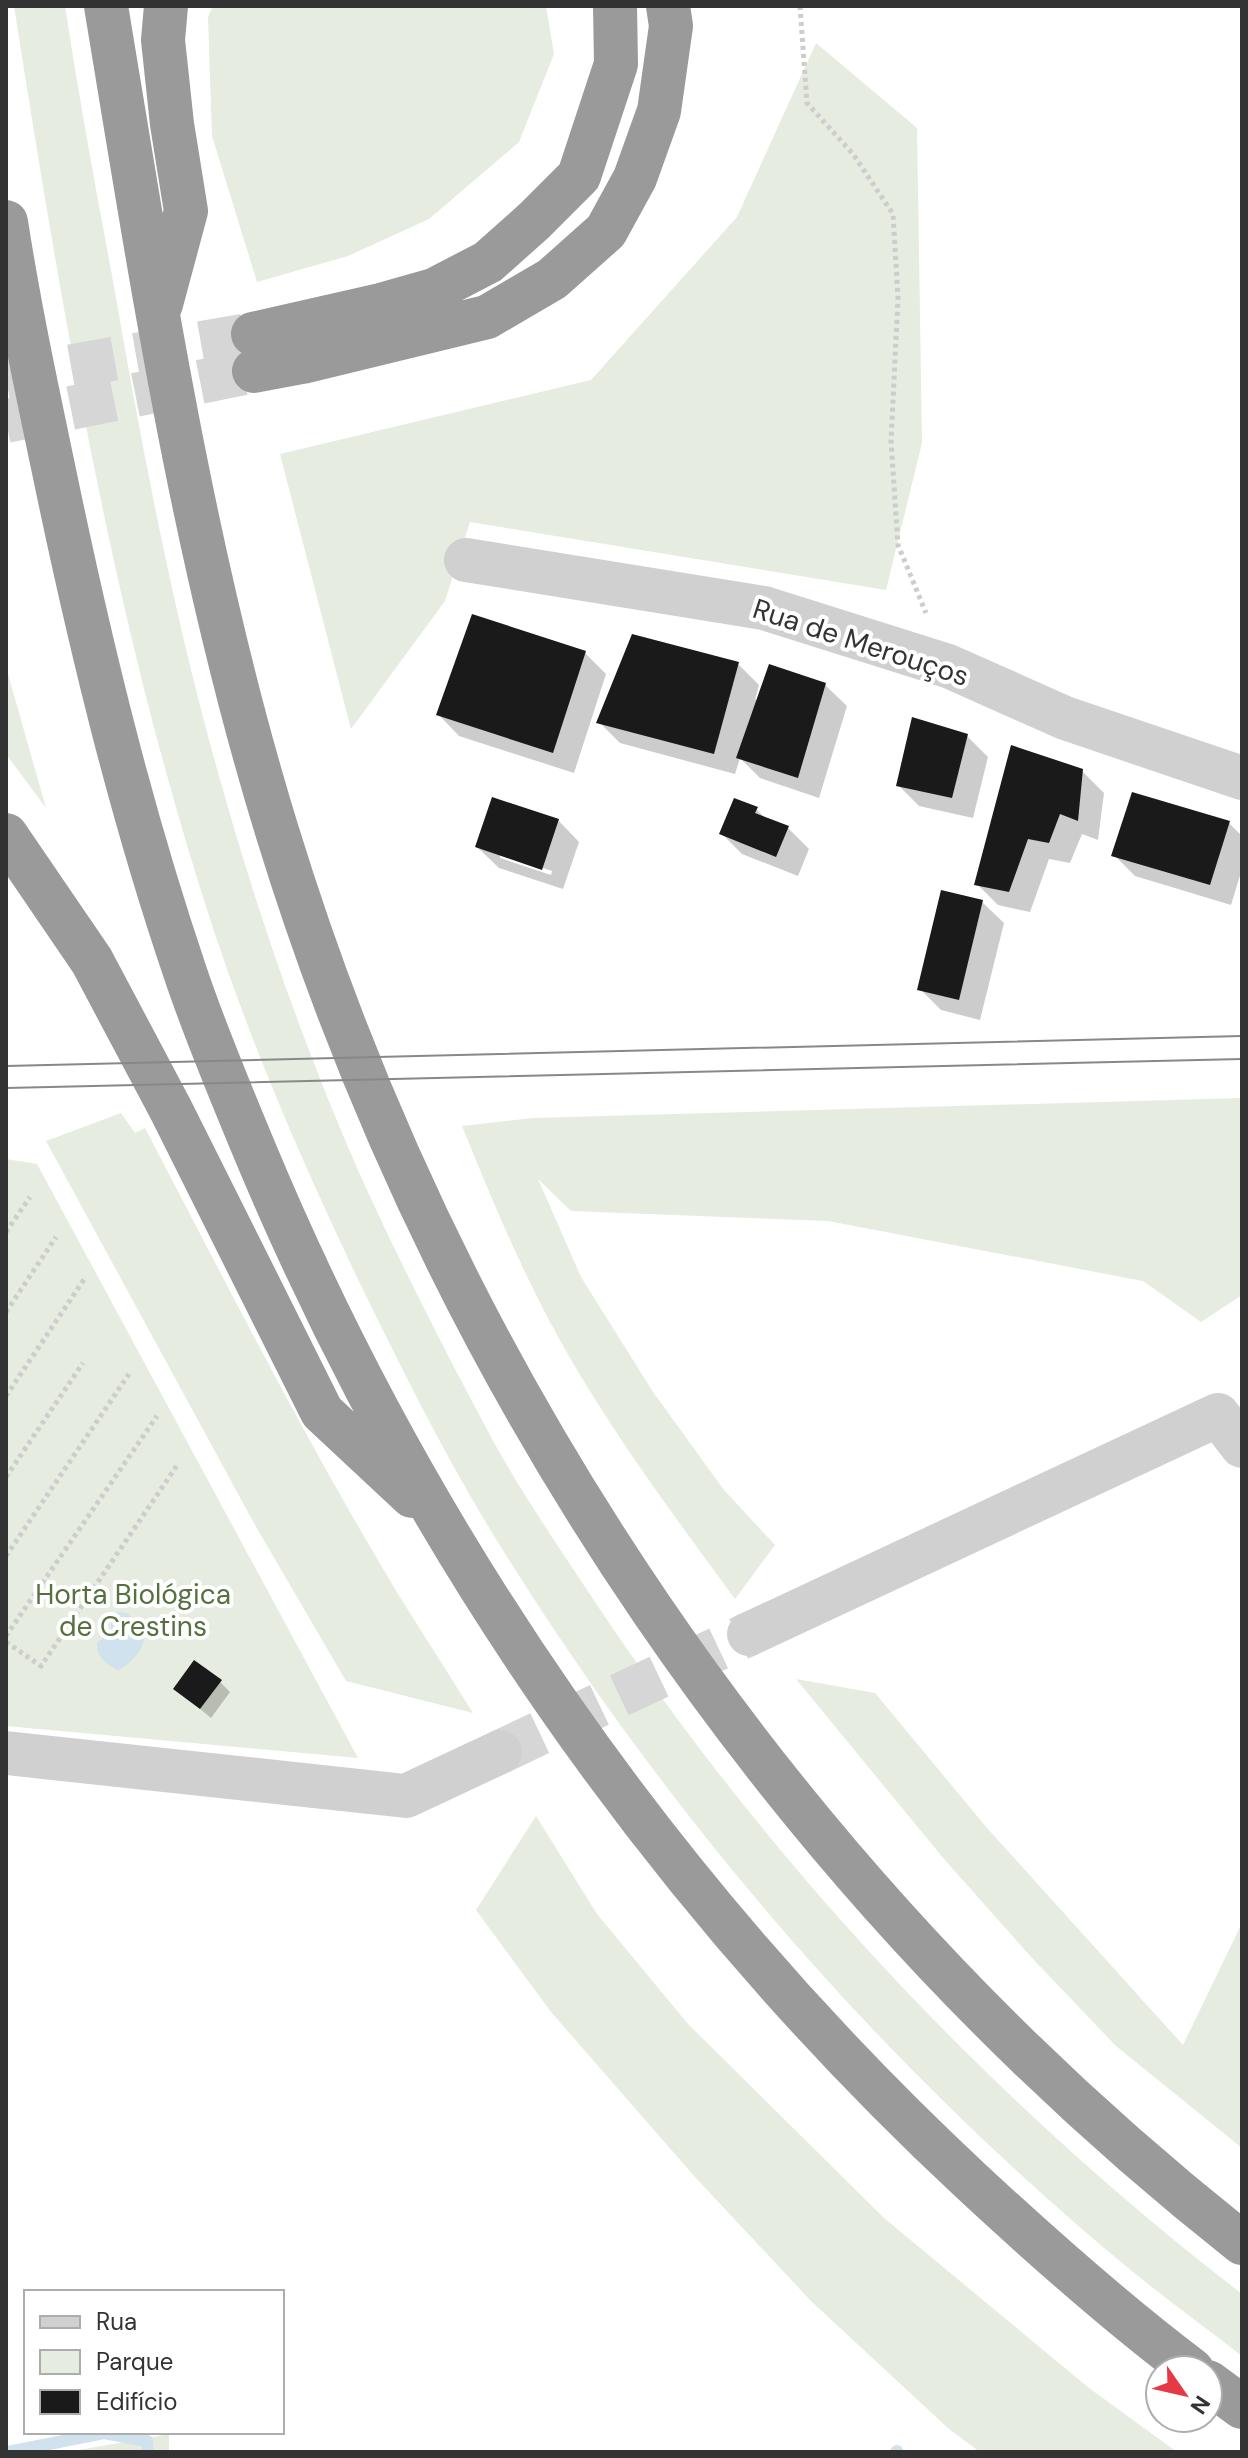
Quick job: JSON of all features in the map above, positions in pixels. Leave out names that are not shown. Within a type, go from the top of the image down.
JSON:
[{"type":"highway","points":[[106,6],[157,318],[209,572],[244,714],[275,826],[347,1034],[448,1262],[505,1373],[615,1556],[743,1735],[830,1846],[956,1985],[1023,2052],[1132,2152],[1242,2243]]},
{"type":"highway","points":[[157,318],[186,211],[163,40],[166,6]]},
{"type":"highway","points":[[615,6],[616,64],[579,176],[534,221],[488,262],[434,290],[381,305],[254,352],[302,362],[487,317],[552,279],[606,231],[635,178],[659,111],[671,26],[668,6]]},
{"type":"highway","points":[[6,222],[19,302],[86,621],[159,891],[186,977],[237,1109],[318,1294],[375,1405],[441,1523],[538,1676],[635,1812],[722,1922],[820,2032],[908,2122],[1029,2235],[1171,2354]]},
{"type":"highway","points":[[6,835],[92,961],[171,1110],[322,1412],[441,1523]]},
{"type":"highway","points":[[1224,2394],[1242,2407]]},
{"type":"street","name":"Rua de Merouços","points":[[466,560],[764,608],[948,666],[1065,718],[1242,778]]},
{"type":"street","points":[[749,1634],[1234,1421]]},
{"type":"street","points":[[6,1753],[406,1796],[500,1752]]},
{"type":"path","points":[[800,6],[807,103],[853,154],[893,214],[898,298],[891,441],[898,545],[948,666]]},
{"type":"path","points":[[6,1232],[30,1197]]},
{"type":"path","points":[[6,1312],[56,1237]]},
{"type":"path","points":[[6,1396],[85,1278]]},
{"type":"path","points":[[6,1477],[83,1363]]},
{"type":"path","points":[[6,1556],[129,1374]]},
{"type":"path","points":[[157,1416],[6,1639],[41,1666],[178,1464]]},
{"type":"green space","points":[[14,6],[65,6],[147,468],[187,653],[219,776],[266,929],[320,1079],[376,1210],[458,1374],[504,1461],[557,1545],[667,1705],[738,1798],[893,1977],[975,2061],[1061,2143],[1242,2294],[1242,2356],[1133,2272],[1043,2195],[874,2030],[794,1943],[645,1758],[576,1662],[489,1528],[429,1421],[355,1273],[279,1104],[229,975],[179,818],[148,704],[95,473],[52,240]]},
{"type":"green space","points":[[213,6],[546,6],[554,54],[519,142],[429,219],[348,256],[257,282],[212,136],[208,17]]},
{"type":"green space","points":[[816,43],[917,128],[922,443],[886,590],[470,522],[445,601],[351,729],[280,454],[591,380],[737,217]]},
{"type":"green space","points":[[6,667],[46,808],[6,754]]},
{"type":"green space","points":[[1242,1098],[1242,1295],[1201,1322],[1143,1281],[828,1221],[571,1211],[538,1179],[581,1277],[653,1392],[724,1490],[775,1545],[735,1599],[628,1450],[570,1358],[525,1273],[462,1126],[533,1118]]},
{"type":"green space","points":[[121,1113],[135,1133],[145,1128],[332,1480],[398,1594],[473,1713],[346,1681],[255,1525],[46,1141]]},
{"type":"green space","name":"Horta Biológica de Crestins","points":[[6,1159],[37,1164],[358,1758],[6,1726]]},
{"type":"green space","points":[[796,1679],[875,1693],[987,1828],[1183,2045],[1242,1923],[1242,2148],[1116,2046],[1032,1958],[944,1859]]},
{"type":"green space","points":[[536,1816],[597,1914],[688,2024],[884,2218],[1089,2388],[1144,2428],[1144,2434],[1152,2434],[1177,2452],[980,2452],[949,2429],[811,2301],[695,2177],[551,2012],[476,1910]]},
{"type":"green space","points":[[169,2434],[169,2452],[68,2452]]},
{"type":"water","points":[[116,1612],[127,1613],[141,1629],[144,1639],[140,1651],[118,1670],[103,1660],[97,1648],[97,1643],[111,1631]]},
{"type":"building","points":[[472,614],[586,651],[553,753],[436,715]]},
{"type":"building","points":[[632,634],[739,662],[714,754],[596,723]]},
{"type":"building","points":[[769,664],[826,683],[798,778],[736,758]]},
{"type":"building","points":[[912,717],[968,734],[952,798],[896,786]]},
{"type":"building","points":[[1011,745],[1083,769],[1078,821],[1060,814],[1049,843],[1028,839],[1009,892],[974,885]]},
{"type":"building","points":[[1132,792],[1230,821],[1210,885],[1111,856]]},
{"type":"building","points":[[492,797],[559,819],[542,870],[475,847]]},
{"type":"building","points":[[734,798],[758,807],[755,813],[789,826],[776,857],[719,834]]},
{"type":"building","points":[[941,890],[983,900],[959,1000],[917,990]]},
{"type":"building","points":[[194,1660],[222,1680],[200,1709],[173,1689]]},
{"type":"waterway","points":[[8,2452],[99,2434]]},
{"type":"waterway","points":[[109,2434],[147,2441],[148,2452]]},
{"type":"tunnel","points":[[6,378],[253,334]]},
{"type":"tunnel","points":[[6,421],[254,371]]},
{"type":"tunnel","points":[[500,1752],[749,1634]]},
{"type":"tram line","points":[[6,1066],[1242,1036]]},
{"type":"tram line","points":[[6,1088],[1242,1059]]}]
